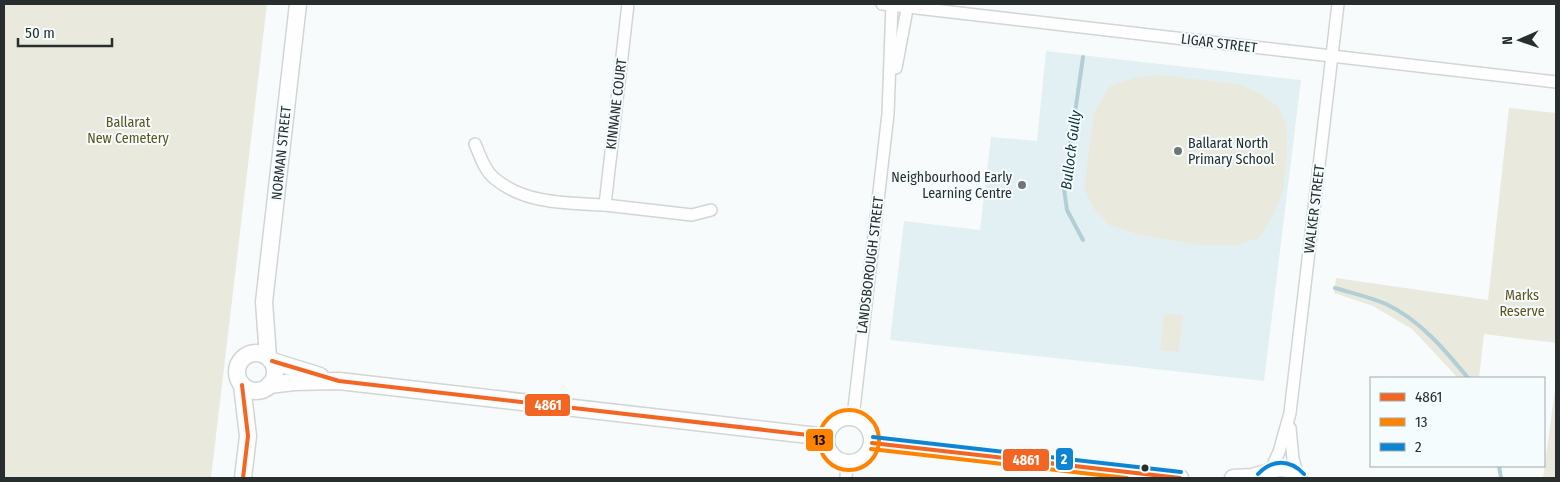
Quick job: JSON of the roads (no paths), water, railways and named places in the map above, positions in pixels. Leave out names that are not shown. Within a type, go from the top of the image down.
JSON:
[{"type":"street","name":"NORMAN STREET","points":[[270,359],[265,340],[264,302],[298,4]]},
{"type":"street","name":"KINNANE COURT","points":[[605,205],[628,4]]},
{"type":"street","name":"LIGAR STREET","points":[[889,4],[1556,82]]},
{"type":"street","name":"LANDSBOROUGH STREET","points":[[888,114],[889,4]]},
{"type":"street","name":"WALKER STREET","points":[[1267,474],[1279,452],[1290,413],[1338,4]]},
{"type":"street","name":"LANDSBOROUGH STREET","points":[[853,417],[888,114],[907,5]]},
{"type":"street","points":[[475,144],[482,160],[493,177],[513,190],[534,198],[692,215],[711,210]]},
{"type":"street","name":"NORMAN STREET","points":[[247,355],[264,302]]},
{"type":"street","points":[[248,436],[242,385],[237,370],[240,361],[247,355],[258,353],[270,359],[339,381]]},
{"type":"street","points":[[243,478],[248,436],[266,387],[275,374],[270,359]]},
{"type":"street","points":[[242,385],[252,390],[294,382],[339,381],[826,437]]},
{"type":"street","name":"WALKER STREET","points":[[1290,413],[1292,453],[1299,477]]},
{"type":"street","points":[[843,417],[853,417],[866,424],[872,435],[872,443],[869,452],[864,458],[846,471],[839,461],[832,456],[826,446],[826,437],[829,428],[835,421],[843,417]]},
{"type":"street","points":[[872,443],[1180,478]]},
{"type":"street","points":[[1233,478],[1267,474],[1275,469],[1286,469],[1299,477]]},
{"type":"waterway","name":"Bullock Gully","points":[[1083,57],[1064,189],[1067,210],[1083,240]]},
{"type":"waterway","points":[[1335,288],[1386,304],[1410,318],[1441,346],[1467,377]]},
{"type":"waterway","points":[[1499,467],[1501,478]]},
{"type":"place","name":"Ballarat North Primary School","points":[[1178,151]]},
{"type":"place","name":"Neighbourhood Early Learning Centre","points":[[1022,185]]},
{"type":"park label","name":"Ballarat New Cemetery","points":[[128,130]]},
{"type":"park label","name":"Marks Reserve","points":[[1522,304]]}]
